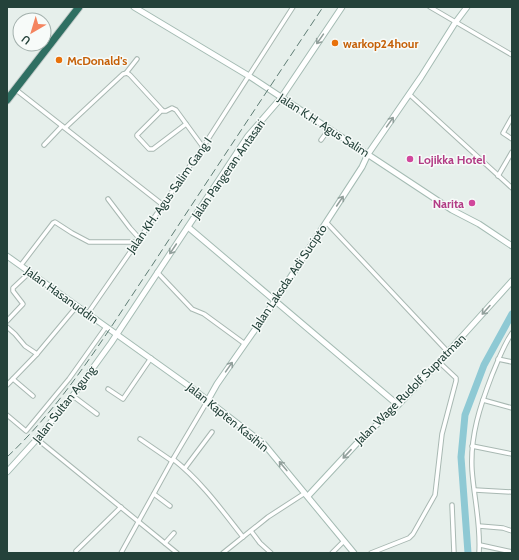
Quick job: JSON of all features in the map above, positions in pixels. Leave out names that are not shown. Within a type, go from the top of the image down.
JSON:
[{"type":"highway","points":[[8,96],[79,7]]},
{"type":"street","name":"Jalan K.H. Agus Salim","points":[[134,7],[173,32],[249,76],[452,210],[479,224],[512,246]]},
{"type":"street","name":"Jalan KH. Agus Salim Gang I","points":[[88,313],[136,242],[204,147],[293,7]]},
{"type":"street","name":"Jalan Pangeran Antasari","points":[[118,334],[157,272],[248,136],[281,98],[342,7]]},
{"type":"street","points":[[430,7],[512,56]]},
{"type":"street","name":"Jalan Laksda. Adi Sucipto","points":[[208,400],[217,384],[275,300],[362,167],[368,154],[467,7]]},
{"type":"street","points":[[44,145],[123,74],[126,73],[137,58]]},
{"type":"street","points":[[126,73],[130,75],[162,110]]},
{"type":"street","points":[[15,89],[163,205]]},
{"type":"street","points":[[409,94],[512,188]]},
{"type":"street","points":[[186,124],[153,149],[149,150],[137,134],[162,110],[166,111],[174,108],[204,147]]},
{"type":"street","points":[[512,117],[503,133],[512,139]]},
{"type":"street","points":[[321,140],[329,129]]},
{"type":"street","points":[[498,176],[512,152]]},
{"type":"street","points":[[108,199],[139,238]]},
{"type":"street","points":[[21,265],[55,222],[89,242],[136,242]]},
{"type":"street","points":[[326,222],[448,352]]},
{"type":"street","points":[[188,227],[398,405]]},
{"type":"street","name":"Jalan Hasanuddin","points":[[7,256],[118,334]]},
{"type":"street","points":[[7,321],[23,304],[13,291],[13,288],[30,272]]},
{"type":"street","points":[[157,272],[192,309],[204,314],[245,344]]},
{"type":"street","name":"Jalan Wage Rudolf Supratman","points":[[306,494],[367,433],[398,405],[512,282]]},
{"type":"street","points":[[7,385],[77,306]]},
{"type":"street","points":[[7,327],[25,346],[36,354]]},
{"type":"street","points":[[7,415],[26,431],[69,380],[106,327]]},
{"type":"street","points":[[479,553],[480,544],[472,471],[472,446],[477,417],[483,400],[498,359],[512,333]]},
{"type":"street","name":"Jalan Kapten Kasihin","points":[[118,334],[208,400],[264,444],[354,553]]},
{"type":"street","name":"Jalan Sultan Agung","points":[[7,472],[73,396],[118,334]]},
{"type":"street","points":[[108,389],[123,399],[151,358]]},
{"type":"street","points":[[498,359],[512,362]]},
{"type":"street","points":[[370,553],[409,538],[413,534],[435,495],[442,434],[456,381],[456,378],[439,362]]},
{"type":"street","points":[[13,379],[33,396]]},
{"type":"street","points":[[73,396],[97,414]]},
{"type":"street","points":[[121,553],[172,460],[208,400]]},
{"type":"street","points":[[483,400],[512,408]]},
{"type":"street","points":[[185,468],[212,432]]},
{"type":"street","points":[[37,439],[177,553]]},
{"type":"street","points":[[140,439],[185,468],[210,494],[243,537]]},
{"type":"street","points":[[472,446],[512,454]]},
{"type":"street","points":[[475,490],[512,492]]},
{"type":"street","points":[[154,494],[170,506]]},
{"type":"street","points":[[223,553],[268,517],[306,494]]},
{"type":"street","points":[[452,505],[454,553]]},
{"type":"street","points":[[76,551],[121,507]]},
{"type":"street","points":[[478,526],[512,530]]},
{"type":"street","points":[[251,531],[270,553]]},
{"type":"street","points":[[165,543],[174,533]]},
{"type":"street","points":[[332,553],[344,541]]},
{"type":"street","points":[[401,541],[404,545]]},
{"type":"street","points":[[480,544],[512,552]]},
{"type":"waterway","points":[[468,553],[461,457],[465,415],[484,365],[512,314]]},
{"type":"railway","points":[[7,457],[48,414],[84,366],[323,7]]},
{"type":"place","name":"warkop24hour","points":[[335,43]]},
{"type":"place","name":"McDonald's","points":[[59,60]]},
{"type":"place","name":"Lojikka Hotel","points":[[410,159]]},
{"type":"place","name":"Narita","points":[[472,203]]}]
